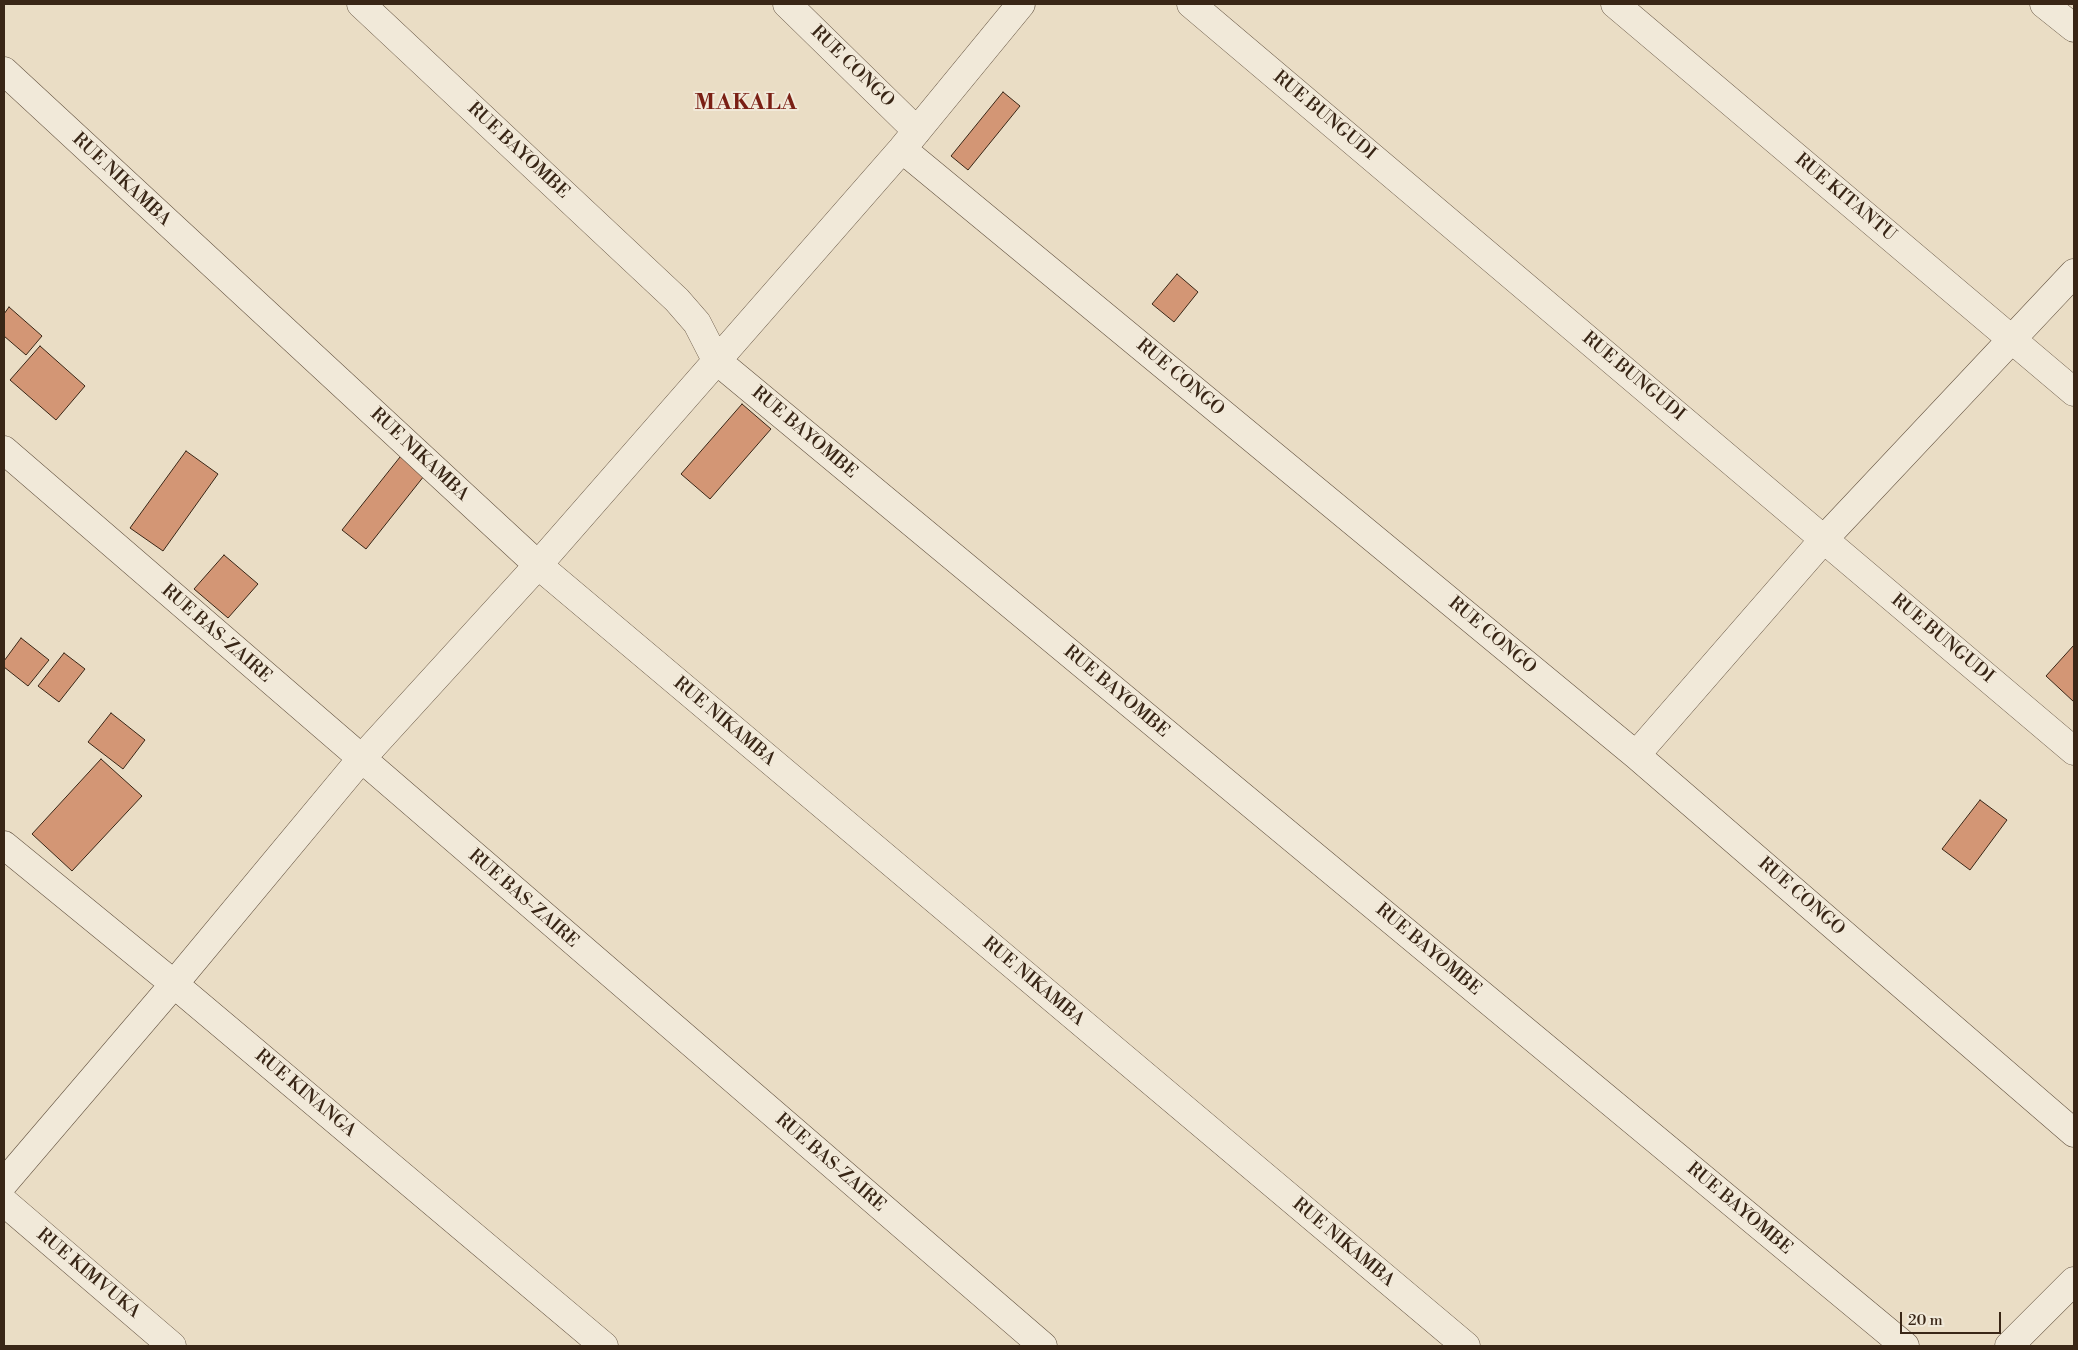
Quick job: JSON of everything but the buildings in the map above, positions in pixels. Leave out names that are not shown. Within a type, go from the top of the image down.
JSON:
[{"type":"street","name":"RUE BAYOMBE","points":[[361,4],[677,300],[698,323],[716,360],[1905,1346]]},
{"type":"street","name":"RUE CONGO","points":[[787,4],[909,140],[1636,755],[2074,1133]]},
{"type":"street","points":[[4,1183],[174,984],[362,759],[538,565],[909,140],[1021,4]]},
{"type":"street","name":"RUE BUNGUDI","points":[[1191,4],[2074,751]]},
{"type":"street","name":"RUE KITANTU","points":[[1615,4],[2074,392]]},
{"type":"street","points":[[2044,4],[2074,28]]},
{"type":"street","name":"RUE NIKAMBA","points":[[4,71],[538,565],[1466,1346]]},
{"type":"street","points":[[1636,755],[1824,539],[2074,273]]},
{"type":"street","name":"RUE BAS-ZAIRE","points":[[4,450],[1043,1346]]},
{"type":"street","name":"RUE KINANGA","points":[[4,845],[174,984],[604,1346]]},
{"type":"street","name":"RUE KIMVUKA","points":[[4,1202],[172,1346]]},
{"type":"street","points":[[2009,1346],[2074,1280]]},
{"type":"district","name":"MAKALA","points":[[746,104]]}]
